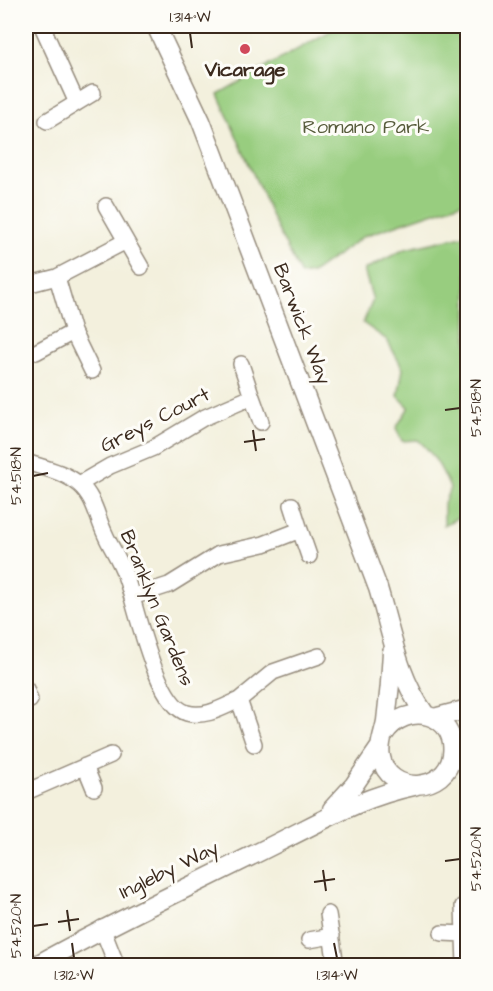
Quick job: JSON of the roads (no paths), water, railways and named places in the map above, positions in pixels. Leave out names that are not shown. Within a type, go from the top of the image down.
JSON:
[{"type":"street","points":[[42,26],[77,103]]},
{"type":"street","name":"Barwick Way","points":[[156,26],[201,121],[378,588],[393,644],[409,689],[429,716]]},
{"type":"street","points":[[47,121],[93,93]]},
{"type":"street","points":[[106,206],[141,267]]},
{"type":"street","points":[[26,285],[57,276],[126,241]]},
{"type":"street","points":[[57,276],[73,332],[92,370]]},
{"type":"street","points":[[36,352],[73,332]]},
{"type":"street","points":[[241,364],[261,422]]},
{"type":"street","name":"Greys Court","points":[[79,484],[110,466],[153,448],[202,418],[252,397]]},
{"type":"street","name":"Branklyn Gardens","points":[[26,462],[50,469],[79,484],[90,496],[125,574],[147,650],[170,700],[177,708],[185,713],[207,714],[239,700],[273,672],[319,656]]},
{"type":"street","points":[[292,506],[309,556]]},
{"type":"street","points":[[132,597],[169,585],[219,554],[264,544],[300,530]]},
{"type":"street","name":"Barwick Way","points":[[382,740],[393,644]]},
{"type":"street","points":[[239,700],[254,744]]},
{"type":"street","points":[[468,709],[429,716],[401,717],[382,740],[385,769],[403,784],[414,786],[433,782],[441,777],[451,760],[468,742]]},
{"type":"street","points":[[429,716],[442,724],[452,741],[451,760]]},
{"type":"street","name":"Ingleby Way","points":[[325,817],[354,785],[382,740]]},
{"type":"street","points":[[26,792],[111,755]]},
{"type":"street","points":[[85,766],[94,788]]},
{"type":"street","name":"Ingleby Way","points":[[34,966],[102,928],[280,842],[325,817],[361,800],[414,786]]},
{"type":"street","points":[[463,906],[465,966]]},
{"type":"street","points":[[328,914],[336,966]]},
{"type":"street","points":[[102,928],[117,966]]},
{"type":"street","points":[[442,933],[465,934]]},
{"type":"street","points":[[309,940],[332,936]]},
{"type":"place","name":"Vicarage","points":[[245,49]]},
{"type":"park label","name":"Romano Park","points":[[366,127]]}]
